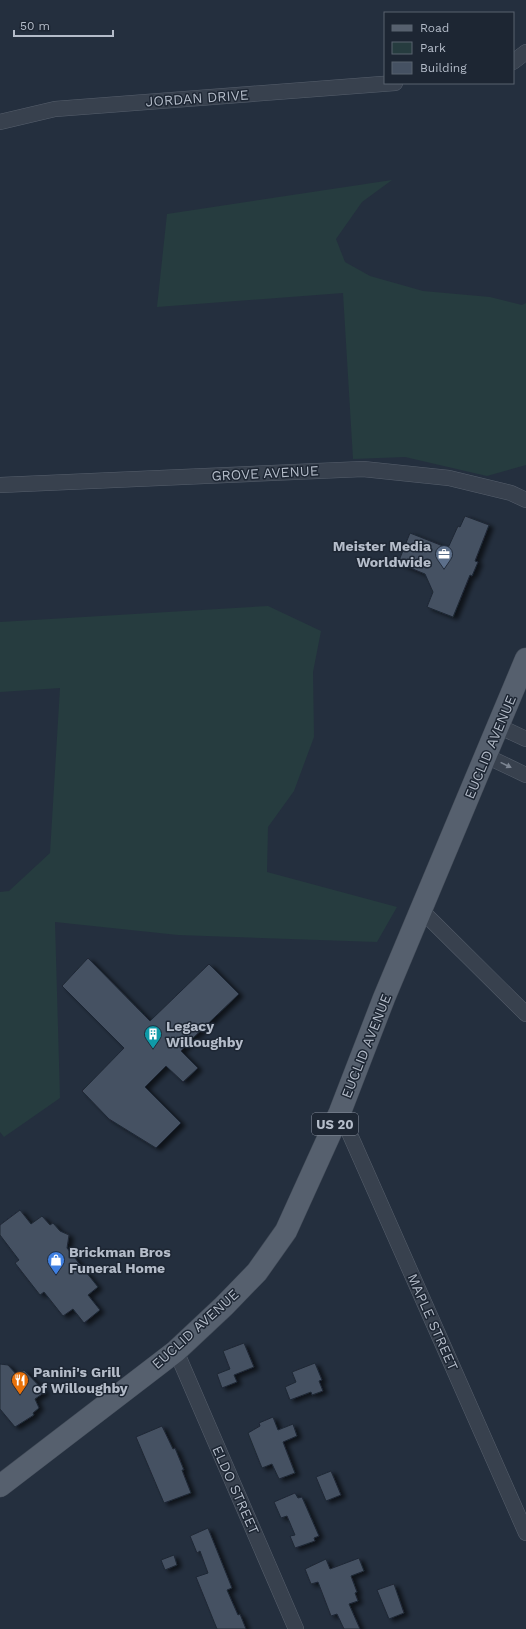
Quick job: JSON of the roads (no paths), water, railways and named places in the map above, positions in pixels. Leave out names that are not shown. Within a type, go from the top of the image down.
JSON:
[{"type":"main road","name":"EUCLID AVENUE","points":[[0,1486],[176,1351],[224,1306],[257,1272],[286,1231],[340,1112],[421,910],[526,659]]},
{"type":"street","points":[[514,61],[526,52]]},
{"type":"street","name":"JORDAN DRIVE","points":[[0,122],[55,109],[384,84]]},
{"type":"street","name":"GROVE AVENUE","points":[[0,485],[363,469],[449,478],[510,493],[526,500]]},
{"type":"street","points":[[498,726],[526,739]]},
{"type":"street","points":[[486,756],[526,775]]},
{"type":"street","points":[[421,910],[526,1014]]},
{"type":"street","name":"MAPLE STREET","points":[[340,1112],[526,1533]]},
{"type":"street","name":"ELDO STREET","points":[[176,1351],[296,1629]]},
{"type":"place","name":"Meister Media Worldwide","points":[[444,569]]},
{"type":"place","name":"Legacy Willoughby","points":[[153,1049]]},
{"type":"place","name":"Brickman Bros Funeral Home","points":[[56,1275]]},
{"type":"place","name":"Panini's Grill of Willoughby","points":[[20,1395]]}]
